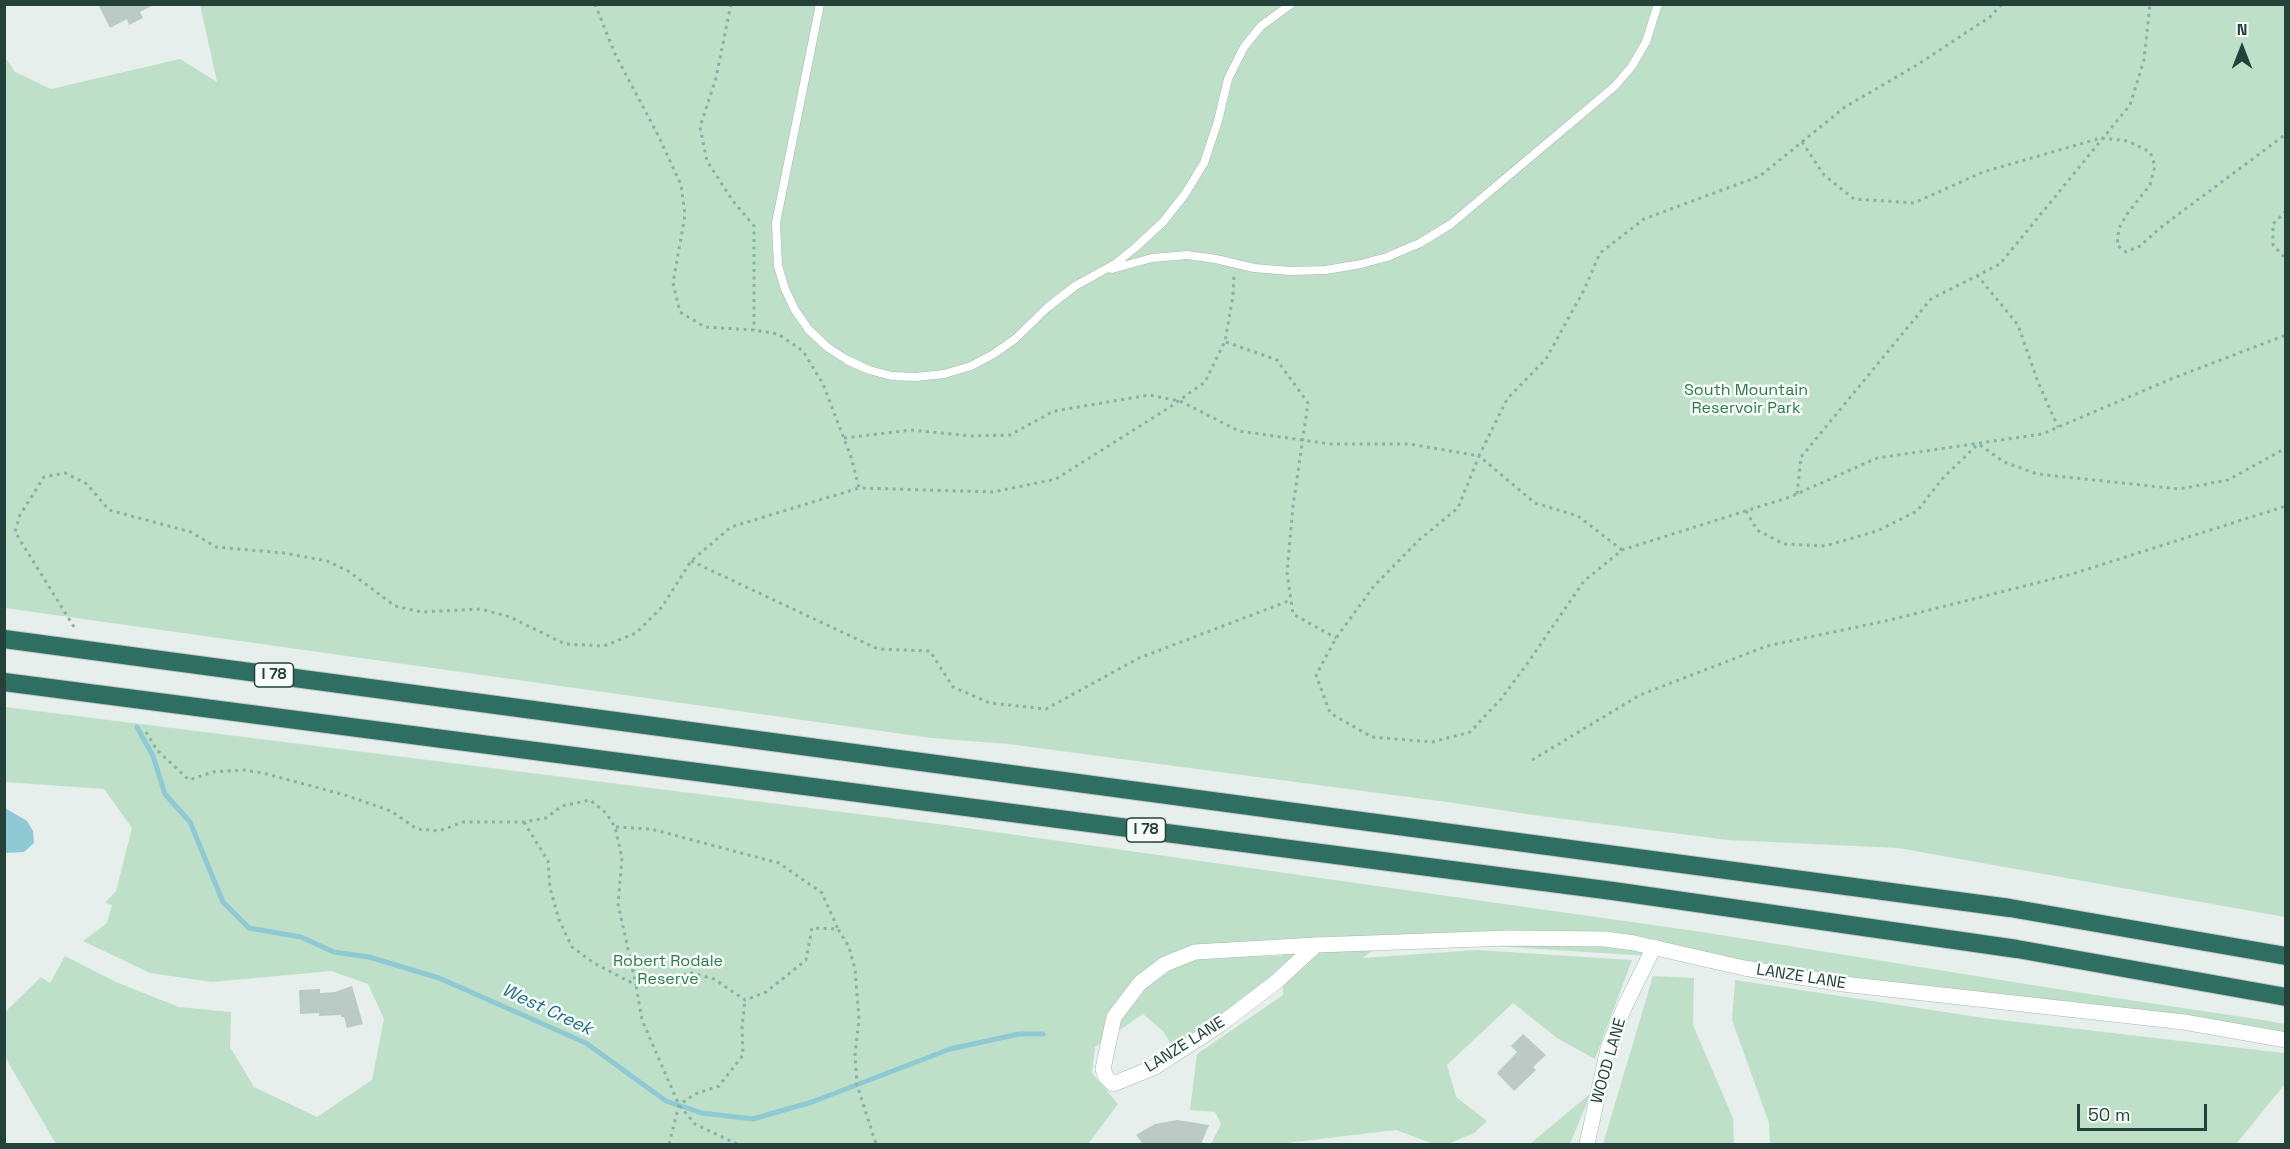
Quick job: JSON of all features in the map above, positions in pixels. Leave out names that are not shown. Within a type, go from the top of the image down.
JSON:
[{"type":"highway","name":"I 78","points":[[4,639],[2010,908],[2286,956]]},
{"type":"highway","name":"I 78","points":[[4,682],[1613,891],[2016,949],[2286,997]]},
{"type":"street","name":"LANZE LANE","points":[[1316,945],[1276,982],[1230,1017],[1155,1067],[1113,1084],[1106,1077],[1102,1069],[1114,1017],[1140,983],[1165,964],[1195,952],[1316,945],[1508,938],[1605,939],[1654,947],[1744,969],[1833,982],[2184,1023],[2286,1040]]},
{"type":"street","name":"WOOD LANE","points":[[1587,1144],[1608,1049],[1624,1008],[1654,947]]},
{"type":"lane","points":[[820,4],[776,223],[775,242],[778,266],[795,310],[809,330],[827,347],[869,370],[916,377],[944,374],[971,366],[992,355],[1015,339],[1048,307],[1075,286],[1100,273],[1125,264],[1152,258],[1187,255],[1290,272],[1326,270],[1387,257],[1420,243],[1451,224],[1615,86],[1632,66],[1646,42],[1658,4]]},
{"type":"lane","points":[[1100,273],[1136,247],[1162,222],[1185,194],[1203,163],[1218,121],[1228,79],[1244,47],[1261,26],[1290,4]]},
{"type":"path","points":[[596,4],[615,54],[659,137],[681,185],[685,215],[674,283],[680,312],[705,327],[778,334],[802,351],[823,384],[844,438],[859,488]]},
{"type":"path","points":[[731,4],[716,78],[700,127],[707,160],[733,201],[754,226],[754,330]]},
{"type":"path","points":[[2002,4],[1989,17],[1917,65],[1845,106],[1760,176],[1644,219],[1600,254],[1584,290],[1546,359],[1507,399],[1479,456],[1458,508],[1419,540],[1374,586],[1336,638],[1316,675],[1330,713],[1372,737],[1432,742],[1470,732],[1501,699],[1584,581],[1622,550],[1797,494],[1877,458],[2042,434],[2286,335]]},
{"type":"path","points":[[1797,494],[1801,457],[1883,355],[1931,299],[2000,264],[2130,105],[2144,60],[2150,4]]},
{"type":"path","points":[[1802,142],[1824,175],[1854,199],[1914,203],[1983,172],[2101,138],[2128,141],[2150,152],[2155,166],[2150,185],[2127,214],[2120,228],[2117,245],[2126,252],[2140,246],[2160,228],[2286,134]]},
{"type":"path","points":[[2286,211],[2273,224],[2273,245],[2286,259]]},
{"type":"path","points":[[74,627],[15,532],[20,515],[44,477],[65,473],[87,484],[109,510],[191,532],[216,547],[284,553],[327,561],[348,571],[395,606],[422,612],[481,609],[510,617],[565,644],[604,646],[636,633],[662,607],[691,561],[732,528],[859,488],[993,492],[1056,479],[1180,401],[1205,382],[1225,341],[1233,296],[1234,263]]},
{"type":"path","points":[[1977,275],[2018,325],[2038,382],[2058,427]]},
{"type":"path","points":[[1225,341],[1277,360],[1308,403],[1293,506],[1287,573],[1293,614],[1336,638]]},
{"type":"path","points":[[844,438],[912,430],[972,436],[1010,435],[1054,411],[1149,394],[1180,401],[1239,431],[1330,444],[1410,444],[1479,456],[1534,502],[1578,516],[1622,550]]},
{"type":"path","points":[[1978,444],[2004,462],[2037,474],[2179,489],[2228,480],[2286,448]]},
{"type":"path","points":[[1746,511],[1757,530],[1784,544],[1825,546],[1877,531],[1917,511],[1943,478],[1978,444]]},
{"type":"path","points":[[1532,760],[1640,695],[1767,646],[1890,620],[2072,574],[2286,506]]},
{"type":"path","points":[[691,561],[878,649],[930,651],[953,687],[990,704],[1046,709],[1139,658],[1291,600]]},
{"type":"path","points":[[146,732],[157,750],[189,780],[213,772],[244,770],[263,773],[345,795],[391,812],[417,829],[439,831],[463,822],[524,822],[546,818],[562,807],[590,800],[606,813],[615,827],[622,858],[618,904],[642,1020],[679,1105],[695,1124],[737,1144]]},
{"type":"path","points":[[524,822],[548,861],[550,888],[559,920],[572,947],[594,963],[636,985],[692,973],[714,979],[745,1000]]},
{"type":"path","points":[[615,827],[651,829],[779,863],[822,893],[849,947],[855,969],[859,1019],[855,1055],[857,1085],[876,1144]]},
{"type":"path","points":[[745,1000],[766,992],[806,960],[812,928],[838,929]]},
{"type":"path","points":[[669,1144],[679,1105],[695,1094],[719,1086],[743,1055],[742,1027],[745,1000]]},
{"type":"green space","name":"South Mountain Reservoir Park","points":[[200,4],[2285,5],[2285,917],[1898,848],[1728,840],[1008,744],[931,738],[5,608],[4,56],[15,72],[51,89],[180,59],[217,82]]},
{"type":"green space","name":"Robert Rodale Reserve","points":[[5,707],[946,825],[1702,932],[2263,1020],[2285,1024],[2286,1035],[2081,1003],[1964,992],[1771,968],[1653,940],[1649,956],[1477,945],[1375,949],[1362,958],[1477,950],[1632,960],[1595,1059],[1557,1038],[1513,1003],[1447,1065],[1456,1097],[1487,1121],[1474,1133],[1448,1144],[1434,1144],[1396,1130],[1286,1144],[1211,1144],[1221,1124],[1215,1112],[1190,1110],[1197,1054],[1283,995],[1282,963],[1281,972],[1256,992],[1173,1047],[1163,1031],[1143,1014],[1095,1047],[1092,1073],[1118,1104],[1088,1144],[56,1144],[5,1057],[4,1013],[41,977],[50,983],[65,956],[116,982],[179,1007],[231,1012],[230,1047],[254,1087],[317,1117],[372,1080],[384,1019],[368,984],[331,971],[212,982],[150,973],[83,941],[107,923],[112,905],[105,903],[116,891],[132,828],[104,789],[5,782]],"holes":[[[1282,940],[1282,956],[1225,957],[1248,941]]]},
{"type":"green space","points":[[1653,976],[1694,978],[1693,1025],[1733,1118],[1734,1144],[1603,1144]]},
{"type":"green space","points":[[1735,980],[1984,1018],[2284,1053],[2285,1084],[2236,1144],[1770,1144],[1769,1123],[1732,1020]]},
{"type":"green space","points":[[1591,1093],[1570,1144],[1530,1144]]},
{"type":"water","points":[[5,808],[27,821],[33,831],[34,843],[24,852],[5,853]]},
{"type":"building","points":[[98,4],[155,4],[140,12],[143,18],[129,25],[127,19],[110,28]]},
{"type":"building","points":[[352,986],[363,1024],[347,1028],[344,1017],[341,1015],[300,1014],[299,990],[320,989],[320,993],[335,992]]},
{"type":"building","points":[[1523,1034],[1546,1055],[1533,1067],[1536,1070],[1514,1091],[1497,1073],[1517,1052],[1511,1046]]},
{"type":"building","points":[[1177,1120],[1209,1125],[1201,1144],[1143,1144],[1136,1135],[1155,1124]]},
{"type":"waterway","name":"West Creek","points":[[137,727],[153,756],[165,794],[190,822],[223,902],[249,928],[301,937],[334,952],[369,957],[439,978],[586,1043],[666,1101],[702,1113],[753,1119],[812,1102],[950,1049],[1019,1034],[1043,1034]]}]
